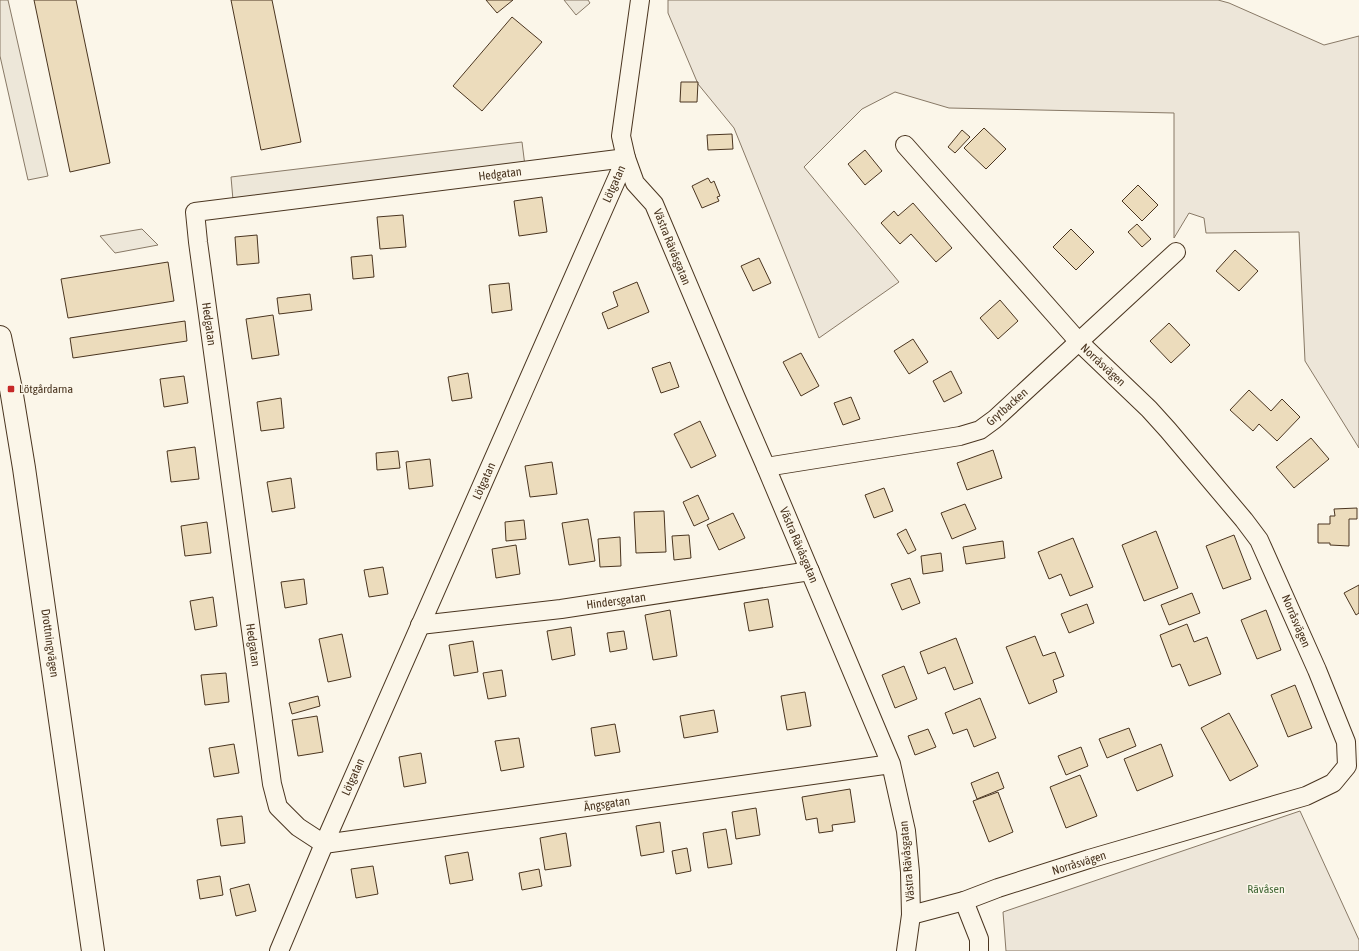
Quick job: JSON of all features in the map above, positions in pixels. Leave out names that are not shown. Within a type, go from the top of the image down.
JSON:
[{"type":"main road","name":"Drottningvägen","points":[[0,337],[11,389],[24,468],[93,951]]},
{"type":"street","name":"Lötgatan","points":[[279,951],[324,844],[626,158],[621,136],[640,0]]},
{"type":"street","name":"Norråsvägen","points":[[906,145],[1079,342],[1154,414],[1244,520],[1259,540],[1311,656],[1346,742],[1347,766],[1333,783],[1306,796],[1089,859],[998,888],[964,901],[911,914]]},
{"type":"street","name":"Västra Rävåsgatan","points":[[626,158],[635,183],[652,200],[654,204],[891,764],[906,831],[910,872],[911,914],[906,951]]},
{"type":"street","name":"Hedgatan","points":[[324,844],[298,827],[278,807],[272,784],[195,212],[626,158]]},
{"type":"street","name":"Grytbacken","points":[[766,467],[960,436],[980,430],[995,419],[1176,252]]},
{"type":"street","name":"Hindersgatan","points":[[420,625],[561,609],[810,571]]},
{"type":"street","name":"Ängsgatan","points":[[324,844],[891,764]]},
{"type":"street","points":[[964,901],[979,939],[979,951]]},
{"type":"green space","points":[[668,0],[1218,0],[1229,3],[1324,45],[1359,36],[1359,448],[1305,361],[1299,232],[1206,233],[1204,218],[1189,213],[1174,238],[1174,113],[949,108],[895,92],[862,109],[804,167],[899,282],[819,338],[734,128],[698,84],[668,13]]},
{"type":"green space","name":"Rävåsen","points":[[1300,811],[1359,940],[1359,951],[1006,951],[1003,912]]},
{"type":"shaded area","points":[[0,0],[8,0],[48,176],[28,180],[0,56]]},
{"type":"shaded area","points":[[564,0],[588,0],[590,3],[576,15]]},
{"type":"shaded area","points":[[522,142],[525,166],[233,200],[231,177]]},
{"type":"shaded area","points":[[142,229],[158,245],[115,253],[100,236]]},
{"type":"building","points":[[34,0],[76,0],[110,163],[70,172]]},
{"type":"building","points":[[231,0],[272,0],[301,142],[261,150]]},
{"type":"building","points":[[486,0],[513,0],[497,13]]},
{"type":"building","points":[[512,17],[542,42],[482,111],[453,86]]},
{"type":"building","points":[[681,82],[698,82],[697,102],[680,102]]},
{"type":"building","points":[[984,128],[1006,149],[986,169],[964,148]]},
{"type":"building","points":[[962,130],[970,137],[955,153],[948,147]]},
{"type":"building","points":[[732,134],[733,149],[708,150],[707,135]]},
{"type":"building","points":[[865,150],[882,171],[865,185],[848,164]]},
{"type":"building","points":[[708,178],[711,183],[714,181],[720,196],[717,197],[719,201],[702,208],[692,186]]},
{"type":"building","points":[[1138,185],[1158,205],[1142,221],[1122,201]]},
{"type":"building","points":[[542,197],[547,232],[519,236],[514,201]]},
{"type":"building","points":[[913,203],[952,248],[936,262],[911,234],[900,244],[881,223],[894,211],[898,216]]},
{"type":"building","points":[[403,215],[406,247],[380,249],[377,217]]},
{"type":"building","points":[[1137,224],[1151,239],[1142,247],[1128,232]]},
{"type":"building","points":[[1071,229],[1094,252],[1076,270],[1053,247]]},
{"type":"building","points":[[257,235],[259,263],[237,265],[235,237]]},
{"type":"building","points":[[1235,250],[1258,271],[1239,291],[1216,271]]},
{"type":"building","points":[[372,255],[374,277],[353,279],[351,257]]},
{"type":"building","points":[[759,258],[771,283],[753,291],[741,266]]},
{"type":"building","points":[[168,262],[174,301],[68,318],[61,279]]},
{"type":"building","points":[[637,282],[649,312],[608,329],[602,313],[618,306],[613,292]]},
{"type":"building","points":[[509,283],[512,310],[492,313],[489,285]]},
{"type":"building","points":[[310,294],[312,310],[279,314],[277,298]]},
{"type":"building","points":[[1000,300],[1018,321],[998,339],[980,318]]},
{"type":"building","points":[[273,315],[279,355],[252,359],[246,319]]},
{"type":"building","points":[[185,321],[187,341],[73,358],[70,338]]},
{"type":"building","points":[[1169,323],[1190,345],[1171,363],[1150,341]]},
{"type":"building","points":[[913,339],[928,362],[909,374],[894,351]]},
{"type":"building","points":[[801,353],[819,386],[801,396],[783,362]]},
{"type":"building","points":[[670,362],[679,387],[661,393],[652,368]]},
{"type":"building","points":[[951,371],[962,393],[944,402],[933,381]]},
{"type":"building","points":[[468,373],[472,398],[452,401],[448,377]]},
{"type":"building","points":[[184,376],[188,403],[164,407],[160,379]]},
{"type":"building","points":[[1249,390],[1271,411],[1282,399],[1300,417],[1277,441],[1259,424],[1253,431],[1230,410]]},
{"type":"building","points":[[851,397],[860,419],[843,425],[834,403]]},
{"type":"building","points":[[281,398],[284,428],[261,431],[257,402]]},
{"type":"building","points":[[700,421],[716,456],[691,468],[674,434]]},
{"type":"building","points":[[1311,438],[1329,459],[1294,488],[1276,467]]},
{"type":"building","points":[[195,447],[199,479],[171,482],[167,451]]},
{"type":"building","points":[[993,450],[1002,478],[967,490],[957,463]]},
{"type":"building","points":[[398,451],[400,468],[377,470],[376,453]]},
{"type":"building","points":[[430,459],[433,486],[409,489],[406,462]]},
{"type":"building","points":[[552,462],[557,494],[530,497],[525,466]]},
{"type":"building","points":[[291,478],[295,508],[272,512],[267,482]]},
{"type":"building","points":[[884,488],[893,511],[874,518],[865,495]]},
{"type":"building","points":[[698,495],[709,519],[694,526],[683,502]]},
{"type":"building","points":[[965,504],[976,529],[952,539],[941,513]]},
{"type":"building","points":[[1357,508],[1357,519],[1349,519],[1349,546],[1318,543],[1318,524],[1330,524],[1330,516],[1335,516],[1334,509]]},
{"type":"building","points":[[664,511],[666,552],[636,553],[634,512]]},
{"type":"building","points":[[733,513],[745,538],[719,550],[707,525]]},
{"type":"building","points":[[588,519],[595,561],[569,565],[562,523]]},
{"type":"building","points":[[524,520],[526,539],[506,541],[505,522]]},
{"type":"building","points":[[207,522],[211,553],[185,556],[181,526]]},
{"type":"building","points":[[906,529],[916,550],[908,554],[897,534]]},
{"type":"building","points":[[1156,531],[1178,588],[1144,601],[1122,545]]},
{"type":"building","points":[[689,535],[691,558],[674,560],[672,536]]},
{"type":"building","points":[[1234,535],[1251,579],[1223,589],[1206,546]]},
{"type":"building","points":[[620,537],[621,566],[600,567],[598,539]]},
{"type":"building","points":[[1073,538],[1093,587],[1070,596],[1061,574],[1049,579],[1038,552]]},
{"type":"building","points":[[1003,541],[1005,558],[966,564],[963,547]]},
{"type":"building","points":[[516,545],[520,574],[496,578],[492,549]]},
{"type":"building","points":[[941,553],[943,571],[923,574],[921,556]]},
{"type":"building","points":[[383,567],[388,594],[369,597],[364,570]]},
{"type":"building","points":[[910,578],[920,603],[902,610],[891,584]]},
{"type":"building","points":[[304,579],[307,604],[285,608],[281,582]]},
{"type":"building","points":[[1359,585],[1359,613],[1356,615],[1344,593]]},
{"type":"building","points":[[1192,593],[1200,613],[1169,625],[1161,605]]},
{"type":"building","points":[[213,597],[217,626],[195,630],[190,601]]},
{"type":"building","points":[[768,599],[773,627],[749,631],[744,603]]},
{"type":"building","points":[[1087,604],[1094,623],[1069,633],[1061,614]]},
{"type":"building","points":[[670,610],[677,656],[653,660],[645,615]]},
{"type":"building","points":[[1266,610],[1281,650],[1257,659],[1241,620]]},
{"type":"building","points":[[1187,624],[1194,642],[1207,637],[1221,674],[1189,686],[1180,664],[1172,667],[1160,635]]},
{"type":"building","points":[[571,627],[575,655],[552,660],[547,631]]},
{"type":"building","points":[[624,631],[627,649],[610,652],[607,633]]},
{"type":"building","points":[[342,634],[351,677],[328,682],[319,639]]},
{"type":"building","points":[[1035,636],[1043,656],[1055,652],[1064,676],[1053,680],[1057,692],[1029,704],[1006,647]]},
{"type":"building","points":[[956,638],[973,683],[954,690],[945,667],[928,674],[920,652]]},
{"type":"building","points":[[473,641],[478,672],[454,676],[449,645]]},
{"type":"building","points":[[904,666],[917,699],[895,708],[882,675]]},
{"type":"building","points":[[502,670],[506,696],[488,699],[483,673]]},
{"type":"building","points":[[226,673],[229,702],[205,705],[201,675]]},
{"type":"building","points":[[1295,685],[1312,728],[1288,737],[1271,695]]},
{"type":"building","points":[[805,692],[811,726],[787,730],[781,696]]},
{"type":"building","points":[[318,696],[320,706],[292,714],[289,703]]},
{"type":"building","points":[[980,698],[996,738],[974,747],[967,729],[953,734],[945,713]]},
{"type":"building","points":[[714,710],[718,732],[684,738],[680,716]]},
{"type":"building","points":[[1229,713],[1258,766],[1230,781],[1201,728]]},
{"type":"building","points":[[317,716],[323,752],[298,756],[292,720]]},
{"type":"building","points":[[615,724],[620,752],[595,756],[591,728]]},
{"type":"building","points":[[1129,728],[1136,746],[1107,758],[1099,739]]},
{"type":"building","points":[[928,729],[936,747],[915,755],[908,736]]},
{"type":"building","points":[[519,738],[524,767],[501,771],[495,741]]},
{"type":"building","points":[[234,744],[239,773],[214,777],[209,748]]},
{"type":"building","points":[[1161,744],[1173,776],[1137,791],[1124,759]]},
{"type":"building","points":[[1081,747],[1088,766],[1066,775],[1058,756]]},
{"type":"building","points":[[421,753],[426,783],[404,787],[399,757]]},
{"type":"building","points":[[998,772],[1004,788],[977,799],[971,783]]},
{"type":"building","points":[[1080,775],[1097,816],[1066,828],[1050,787]]},
{"type":"building","points":[[850,789],[855,822],[832,825],[833,831],[819,833],[817,818],[806,820],[802,797]]},
{"type":"building","points":[[998,792],[1013,832],[989,842],[973,801]]},
{"type":"building","points":[[756,808],[760,835],[736,839],[732,812]]},
{"type":"building","points":[[242,816],[245,843],[221,846],[217,819]]},
{"type":"building","points":[[660,822],[664,852],[641,856],[636,826]]},
{"type":"building","points":[[726,829],[732,864],[708,868],[703,833]]},
{"type":"building","points":[[566,833],[571,866],[545,870],[540,838]]},
{"type":"building","points":[[687,848],[691,871],[676,874],[672,851]]},
{"type":"building","points":[[468,852],[473,880],[450,884],[445,856]]},
{"type":"building","points":[[373,866],[378,894],[356,898],[351,869]]},
{"type":"building","points":[[539,869],[542,886],[522,890],[519,873]]},
{"type":"building","points":[[220,876],[223,895],[200,899],[197,880]]},
{"type":"building","points":[[249,884],[256,911],[236,916],[230,889]]},
{"type":"place","name":"Lötgårdarna","points":[[11,389]]}]
